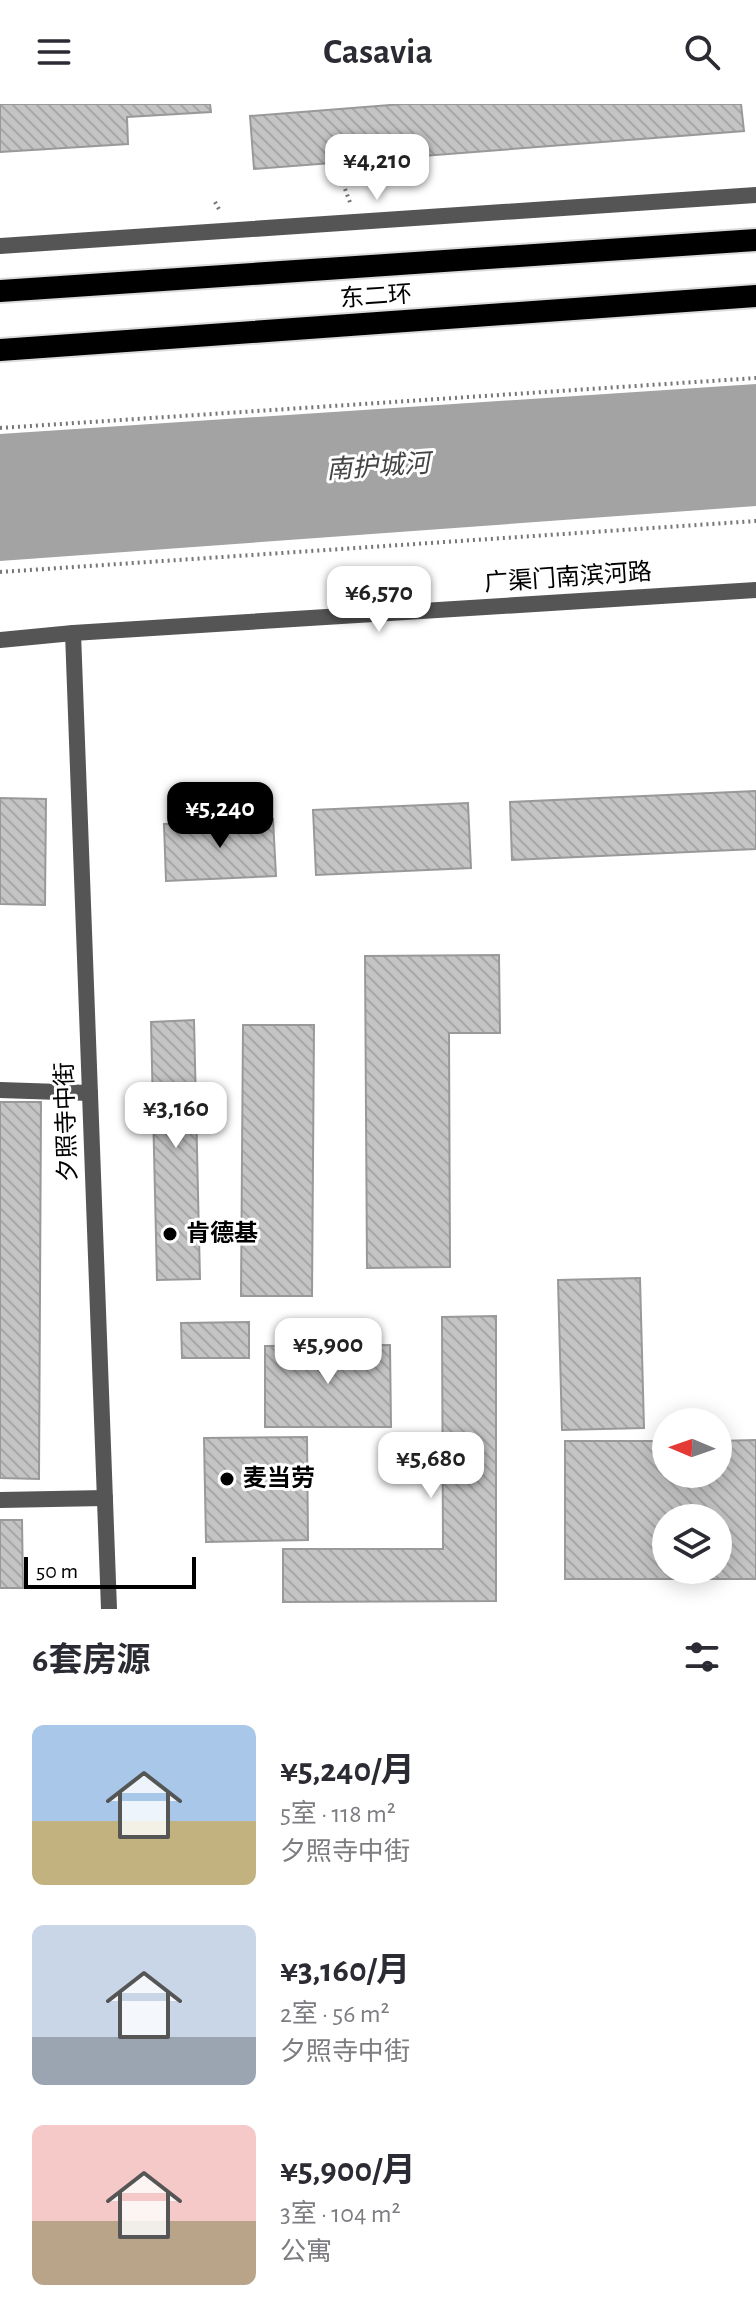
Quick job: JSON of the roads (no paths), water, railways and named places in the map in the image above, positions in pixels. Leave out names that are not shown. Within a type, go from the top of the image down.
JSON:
[{"type":"highway","name":"东二环","points":[[0,291],[756,240]]},
{"type":"highway","name":"东二环","points":[[0,350],[756,296]]},
{"type":"street","points":[[0,246],[756,195]]},
{"type":"street","name":"广渠门南滨河路","points":[[0,640],[756,590]]},
{"type":"street","name":"夕照寺中街","points":[[73,633],[109,1609]]},
{"type":"street","points":[[0,1090],[90,1093]]},
{"type":"street","points":[[0,1500],[105,1498]]},
{"type":"water","name":"南护城河","points":[[756,384],[756,506],[0,561],[0,434]]},
{"type":"place","name":"肯德基","points":[[170,1234]]},
{"type":"place","name":"麦当劳","points":[[227,1479]]}]
